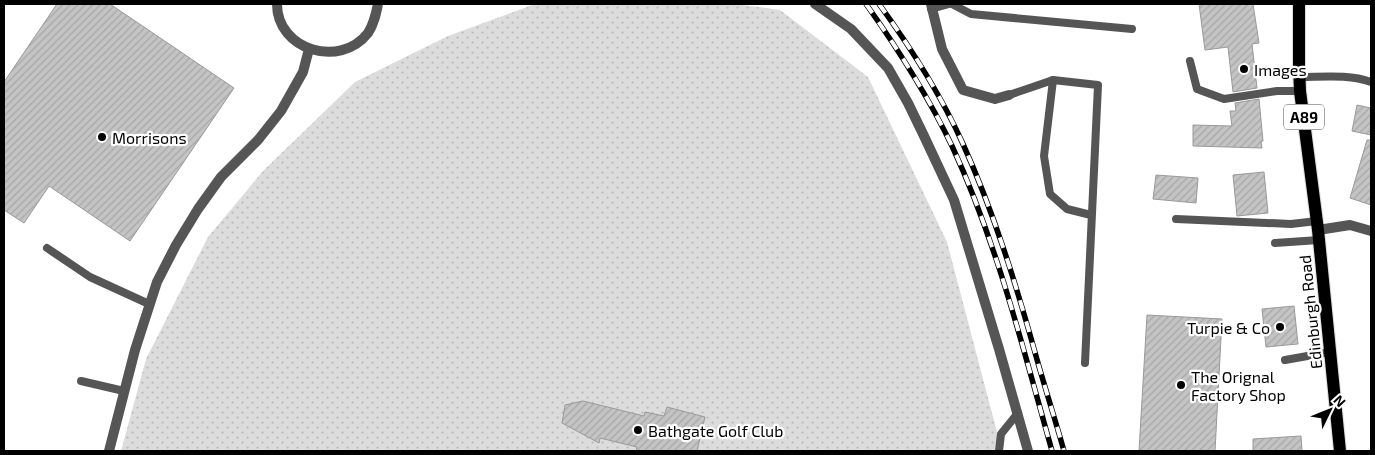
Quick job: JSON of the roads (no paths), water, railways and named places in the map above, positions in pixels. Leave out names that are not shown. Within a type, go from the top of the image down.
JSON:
[{"type":"main road","name":"A89","points":[[1300,4],[1300,91],[1318,230]]},
{"type":"main road","name":"Edinburgh Road","points":[[1318,230],[1340,451]]},
{"type":"street","points":[[277,4],[277,11],[283,27],[294,40],[309,49],[324,52],[341,51],[356,44],[368,33],[375,18],[378,4]]},
{"type":"street","points":[[815,4],[851,29],[888,68],[908,102],[954,200],[1028,451]]},
{"type":"street","points":[[931,6],[942,49],[963,90],[995,99],[1009,95]]},
{"type":"street","points":[[109,451],[134,350],[157,282],[176,245],[198,209],[221,177],[258,140],[281,112],[303,72],[309,49]]},
{"type":"street","points":[[1318,230],[1350,225],[1371,231]]},
{"type":"lane","points":[[931,6],[950,4],[971,14],[1132,29]]},
{"type":"lane","points":[[1190,61],[1197,88],[1224,99],[1277,91],[1300,91]]},
{"type":"lane","points":[[1299,77],[1346,77],[1371,82]]},
{"type":"lane","points":[[1053,80],[1044,156],[1050,194],[1067,208],[1091,215]]},
{"type":"lane","points":[[1009,95],[1053,80],[1098,85],[1085,363]]},
{"type":"lane","points":[[1176,219],[1291,224],[1318,230]]},
{"type":"lane","points":[[1275,243],[1318,230]]},
{"type":"lane","points":[[47,248],[90,277],[149,304]]},
{"type":"lane","points":[[1285,360],[1330,352]]},
{"type":"lane","points":[[81,382],[124,391]]},
{"type":"lane","points":[[999,451],[1001,434],[1018,413]]},
{"type":"railway","points":[[866,4],[923,91],[943,127],[968,183],[983,220],[1008,296],[1052,451]]},
{"type":"railway","points":[[879,4],[903,38],[935,90],[963,144],[974,170],[1012,275],[1064,451]]},
{"type":"place","name":"Images","points":[[1244,69]]},
{"type":"place","name":"Morrisons","points":[[102,137]]},
{"type":"place","name":"Turpie & Co","points":[[1280,327]]},
{"type":"place","name":"The Orignal Factory Shop","points":[[1181,385]]},
{"type":"place","name":"Bathgate Golf Club","points":[[638,430]]}]
